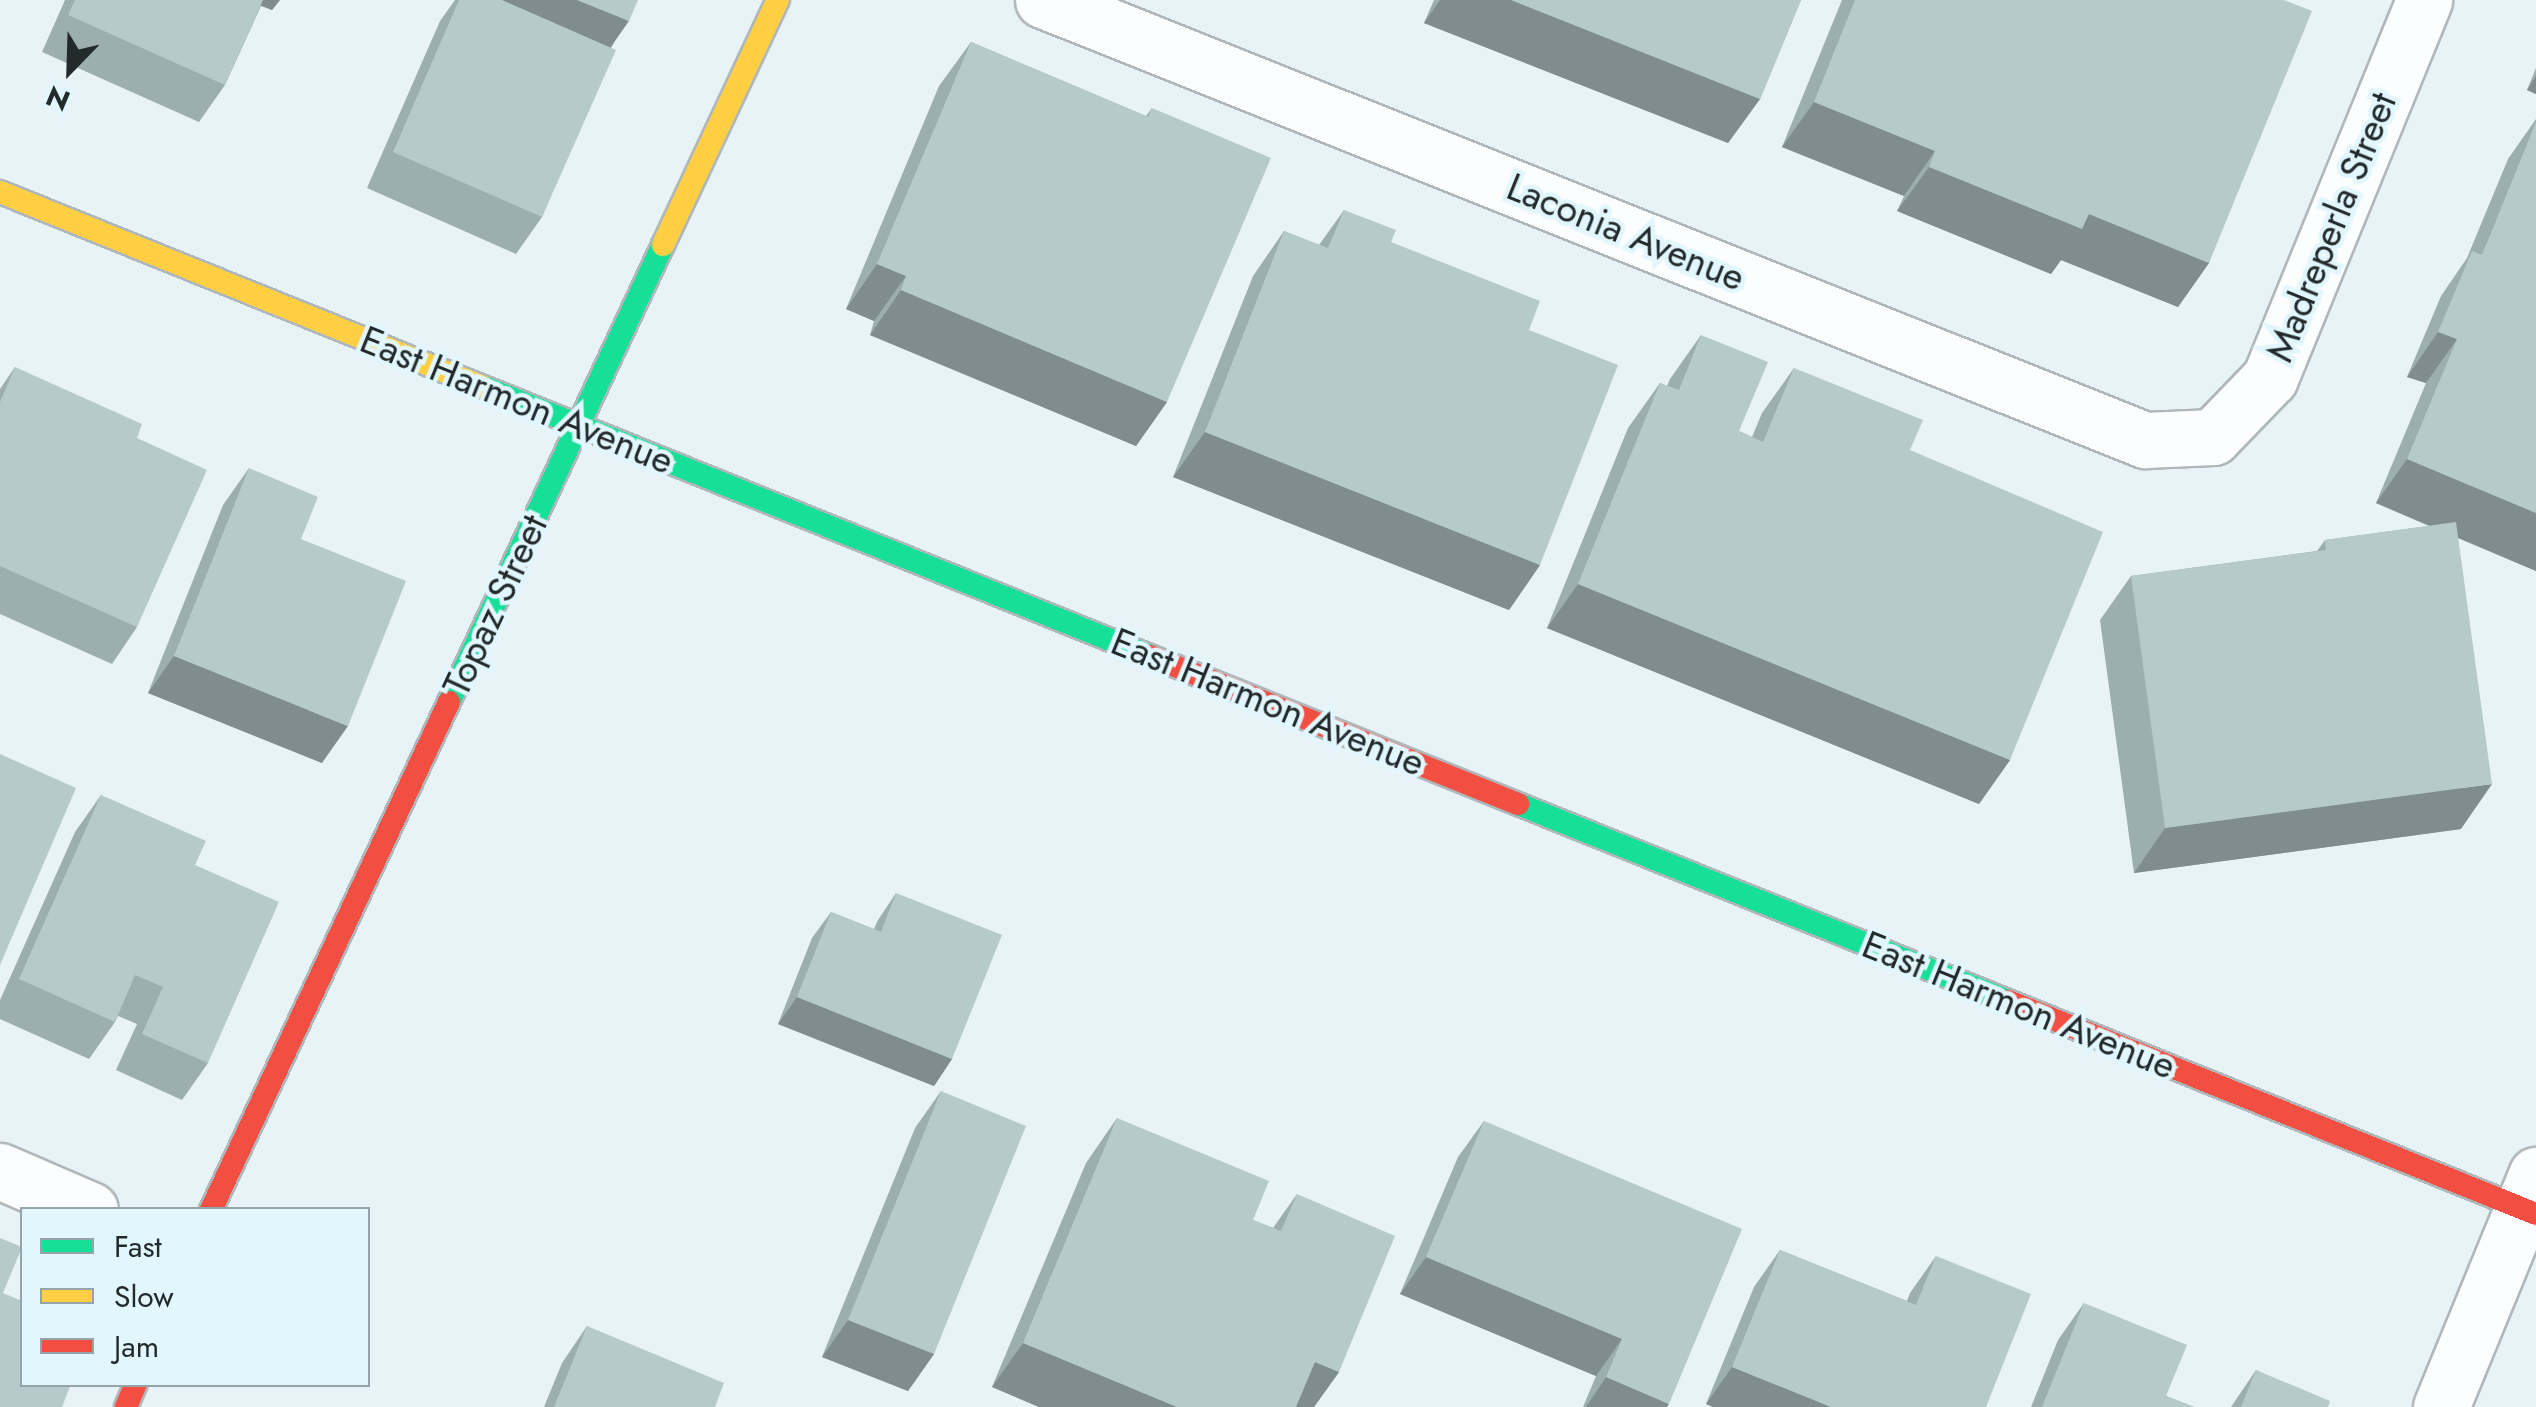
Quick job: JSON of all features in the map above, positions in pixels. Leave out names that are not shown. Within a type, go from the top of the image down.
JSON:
[{"type":"main road","name":"Topaz Street","points":[[212,1207],[778,0]]},
{"type":"main road","name":"East Harmon Avenue","points":[[0,192],[2532,1199]]},
{"type":"street","name":"Laconia Avenue","points":[[1044,0],[2146,440],[2213,437]]},
{"type":"street","name":"Madreperla Street","points":[[2213,437],[2270,378],[2424,0]]},
{"type":"street","points":[[0,1171],[83,1207]]},
{"type":"street","points":[[2441,1407],[2532,1199]]},
{"type":"building","points":[[75,0],[263,0],[225,85],[68,15]]},
{"type":"building","points":[[459,0],[502,0],[616,50],[542,217],[393,152]]},
{"type":"building","points":[[577,0],[638,0],[629,21]]},
{"type":"building","points":[[1511,0],[1801,0],[1760,99]]},
{"type":"building","points":[[1855,0],[2284,0],[2312,11],[2209,263],[2089,214],[2082,229],[1929,167],[1935,151],[1814,102]]},
{"type":"building","points":[[971,42],[1148,117],[1152,108],[1271,158],[1167,402],[901,290],[906,276],[877,264]]},
{"type":"building","points":[[2536,122],[2536,513],[2407,459],[2457,339],[2438,332],[2472,251],[2482,255]]},
{"type":"building","points":[[1344,210],[1396,230],[1391,242],[1540,301],[1529,330],[1618,365],[1540,565],[1205,432],[1284,231],[1328,248]]},
{"type":"building","points":[[1701,335],[1768,362],[1739,431],[1763,442],[1794,368],[1923,420],[1910,450],[2103,532],[2010,760],[1578,584],[1660,383],[1679,390]]},
{"type":"building","points":[[15,367],[142,424],[137,438],[207,470],[137,627],[0,566],[0,402]]},
{"type":"building","points":[[249,468],[318,497],[301,539],[406,581],[348,726],[174,656]]},
{"type":"building","points":[[2456,522],[2492,784],[2165,828],[2131,576],[2326,550],[2325,540]]},
{"type":"building","points":[[0,754],[76,788],[0,965]]},
{"type":"building","points":[[101,795],[206,841],[195,865],[279,902],[208,1063],[142,1034],[163,987],[135,975],[115,1022],[19,979]]},
{"type":"building","points":[[896,893],[1002,935],[952,1059],[797,997],[831,912],[881,932]]},
{"type":"building","points":[[941,1091],[1026,1126],[934,1354],[848,1320]]},
{"type":"building","points":[[1117,1118],[1269,1181],[1253,1220],[1281,1231],[1297,1194],[1395,1236],[1339,1372],[1315,1362],[1296,1407],[1177,1407],[1023,1343]]},
{"type":"building","points":[[1484,1121],[1742,1229],[1669,1404],[1606,1377],[1622,1339],[1426,1257]]},
{"type":"building","points":[[0,1238],[20,1246],[3,1293],[20,1300],[20,1387],[70,1387],[62,1407],[0,1407]]},
{"type":"building","points":[[1780,1250],[1916,1305],[1936,1256],[2031,1294],[1986,1407],[1831,1407],[1732,1367]]},
{"type":"building","points":[[2084,1303],[2187,1345],[2166,1396],[2194,1407],[2042,1407]]},
{"type":"building","points":[[587,1326],[724,1383],[715,1407],[554,1407]]},
{"type":"building","points":[[2256,1370],[2330,1401],[2328,1407],[2241,1407]]},
{"type":"traffic: fast","points":[[449,702],[663,245]]},
{"type":"traffic: fast","points":[[481,386],[1150,656]]},
{"type":"traffic: fast","points":[[1518,804],[2008,1001]]},
{"type":"traffic: slow","points":[[663,245],[778,0]]},
{"type":"traffic: slow","points":[[0,192],[481,386]]},
{"type":"traffic: jam","points":[[1150,656],[1518,804]]},
{"type":"traffic: jam","points":[[212,1207],[449,702]]},
{"type":"traffic: jam","points":[[2008,1001],[2536,1214]]},
{"type":"traffic: jam","points":[[126,1407],[135,1387]]}]
